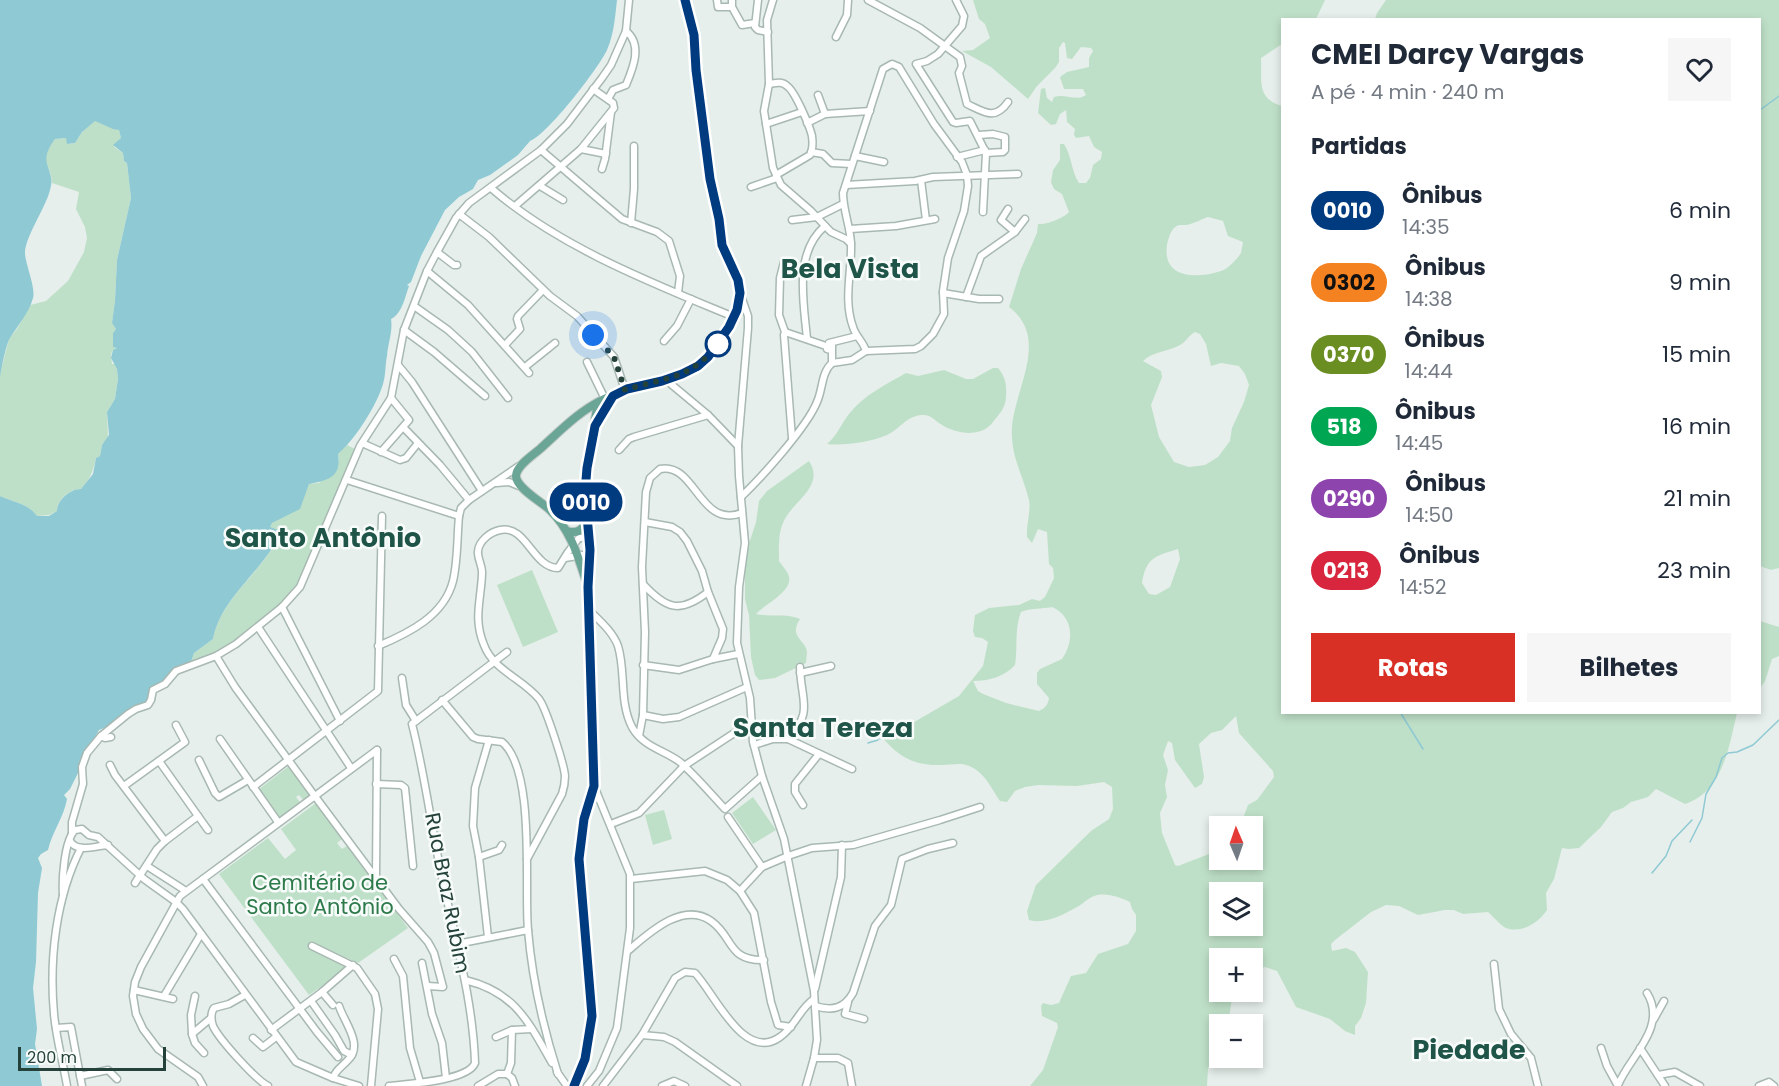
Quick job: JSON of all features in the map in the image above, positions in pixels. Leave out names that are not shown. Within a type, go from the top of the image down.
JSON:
[{"type":"main road","points":[[588,587],[567,531],[550,510],[519,486],[516,475],[523,464],[568,423],[596,404],[625,390],[666,380],[698,366],[708,357],[734,317],[740,293],[738,280],[722,245],[710,179],[696,70],[694,35],[685,0]]},
{"type":"main road","points":[[595,426],[609,397]]},
{"type":"main road","points":[[574,1086],[585,1059],[592,1016],[579,859],[584,819],[594,786],[588,587],[589,541],[585,492],[596,404]]},
{"type":"main road","points":[[567,531],[573,533],[582,530],[587,518]]},
{"type":"street","points":[[67,1086],[56,1028],[53,963],[63,895],[63,867],[83,784],[83,762],[101,736],[132,711],[148,705],[153,690],[165,684],[176,671],[216,656],[258,627],[282,607],[305,579],[362,443],[391,398],[404,330],[427,271],[437,252],[459,214],[469,203],[542,150],[567,124],[611,66],[626,31],[629,0]]},
{"type":"street","points":[[717,0],[718,7],[732,4],[742,25],[755,23]]},
{"type":"street","points":[[759,0],[755,23],[758,30],[768,32]]},
{"type":"street","points":[[773,0],[768,14],[769,84],[764,111],[776,176],[781,185],[831,232],[851,244]]},
{"type":"street","points":[[836,37],[847,15],[848,0]]},
{"type":"street","points":[[868,0],[920,28],[960,57],[962,66],[959,74],[967,104],[996,113],[1001,112],[1008,102]]},
{"type":"street","points":[[956,0],[964,16],[961,27],[938,54],[927,61],[916,64],[953,122],[970,121],[979,135],[986,152],[983,212]]},
{"type":"street","points":[[608,99],[614,90],[626,85],[634,62],[634,44],[626,31]]},
{"type":"street","points":[[741,497],[756,483],[817,403],[826,369],[832,363],[852,360],[866,351],[904,351],[921,346],[933,334],[944,314],[943,293],[948,258],[963,211],[967,178],[957,157],[899,67],[892,64],[883,69],[843,192],[843,204],[850,229],[851,244],[847,293],[855,338]]},
{"type":"street","points":[[751,187],[776,176],[802,161],[812,152],[812,138],[793,92],[786,84],[778,82],[769,84]]},
{"type":"street","points":[[593,89],[614,104],[602,169]]},
{"type":"street","points":[[818,95],[825,114]]},
{"type":"street","points":[[807,123],[825,114],[870,111]]},
{"type":"street","points":[[515,206],[581,149],[611,112]]},
{"type":"street","points":[[766,124],[802,112]]},
{"type":"street","points":[[957,157],[1005,150],[1005,137],[993,134],[979,135]]},
{"type":"street","points":[[632,224],[634,146]]},
{"type":"street","points":[[581,149],[606,156]]},
{"type":"street","points":[[542,150],[622,219],[657,232],[669,241],[680,276],[678,293]]},
{"type":"street","points":[[812,152],[824,154],[832,163],[851,164]]},
{"type":"street","points":[[855,156],[884,162]]},
{"type":"street","points":[[846,185],[921,180],[933,177],[967,178],[1018,174]]},
{"type":"street","points":[[921,180],[926,220]]},
{"type":"street","points":[[540,186],[563,200]]},
{"type":"street","points":[[491,188],[515,206],[589,252],[734,317]]},
{"type":"street","points":[[792,220],[817,217],[843,204]]},
{"type":"street","points":[[1008,209],[1001,220],[1015,231]]},
{"type":"street","points":[[459,214],[489,237],[543,290],[577,316],[614,357],[625,390]]},
{"type":"street","points":[[850,229],[896,226],[934,219]]},
{"type":"street","points":[[966,297],[981,256],[1015,231],[1025,219]]},
{"type":"street","points":[[807,339],[803,304],[805,264],[815,235],[825,226]]},
{"type":"street","points":[[437,252],[457,265]]},
{"type":"street","points":[[784,262],[780,278],[779,315],[785,332],[792,438]]},
{"type":"street","points":[[427,271],[461,298],[527,370],[555,343]]},
{"type":"street","points":[[505,345],[520,329],[518,316],[543,290]]},
{"type":"street","points":[[740,293],[748,316],[748,328],[738,446],[745,550],[736,626],[738,654],[750,698],[754,745],[762,776],[784,839],[814,990],[817,1040],[806,1086]]},
{"type":"street","points":[[943,293],[999,299]]},
{"type":"street","points":[[664,341],[677,326],[691,299]]},
{"type":"street","points":[[414,306],[448,330],[472,352],[508,398]]},
{"type":"street","points":[[404,330],[434,352],[484,396]]},
{"type":"street","points":[[785,332],[831,345],[855,338],[863,341],[866,351]]},
{"type":"street","points":[[831,345],[832,363]]},
{"type":"street","points":[[587,362],[609,397]]},
{"type":"street","points":[[398,365],[419,392],[482,491]]},
{"type":"street","points":[[666,380],[708,415],[738,446]]},
{"type":"street","points":[[381,452],[404,428],[409,418],[391,398]]},
{"type":"street","points":[[619,450],[634,437],[708,415]]},
{"type":"street","points":[[404,428],[440,465],[469,500]]},
{"type":"street","points":[[362,443],[397,460],[403,460],[418,443]]},
{"type":"street","points":[[378,646],[408,633],[436,611],[446,597],[455,574],[461,508],[469,500],[523,464]]},
{"type":"street","points":[[639,736],[643,715],[645,632],[642,583],[646,492],[650,478],[654,472],[666,468],[681,473],[708,507],[730,516],[742,513]]},
{"type":"street","points":[[347,480],[459,516]]},
{"type":"street","points":[[496,483],[509,482],[519,486]]},
{"type":"street","points":[[587,518],[607,488]]},
{"type":"street","points":[[253,787],[378,692],[382,516]]},
{"type":"street","points":[[645,522],[667,524],[680,532],[699,563],[723,629],[722,638],[713,659]]},
{"type":"street","points":[[527,859],[562,794],[565,777],[561,754],[541,703],[537,697],[495,662],[484,647],[477,615],[482,573],[478,551],[483,540],[499,530],[512,531],[554,568],[561,565],[579,538],[589,541]]},
{"type":"street","points":[[565,558],[589,554]]},
{"type":"street","points":[[642,583],[664,602],[678,606],[687,606],[708,592]]},
{"type":"street","points":[[282,607],[340,721]]},
{"type":"street","points":[[589,610],[611,634],[618,646],[625,707],[633,729],[639,736],[684,766],[725,808],[762,776]]},
{"type":"street","points":[[258,627],[351,768]]},
{"type":"street","points":[[414,723],[507,652]]},
{"type":"street","points":[[643,665],[680,670],[713,659],[738,654]]},
{"type":"street","points":[[216,656],[235,687],[314,795],[376,878],[428,942],[434,953],[442,987],[428,986]]},
{"type":"street","points":[[788,739],[804,718],[800,670],[831,666]]},
{"type":"street","name":"Rua Braz Rubim","points":[[402,678],[406,705],[414,723],[474,1031],[475,1063],[470,1070],[446,1078]]},
{"type":"street","points":[[643,715],[663,719],[679,717],[747,687]]},
{"type":"street","points":[[442,700],[473,737],[478,740],[502,742],[510,750],[515,760],[522,793],[527,859],[528,930],[541,1014],[558,1074]]},
{"type":"street","points":[[611,824],[639,813],[684,766],[751,722]]},
{"type":"street","points":[[124,786],[186,742],[177,724]]},
{"type":"street","points":[[101,736],[111,737]]},
{"type":"street","points":[[220,739],[278,822]]},
{"type":"street","points":[[754,745],[773,739],[788,739],[852,769]]},
{"type":"street","points":[[488,937],[473,826],[475,788],[489,740]]},
{"type":"street","points":[[203,1086],[198,1077],[163,1053],[147,1037],[135,1010],[134,990],[138,973],[176,902],[186,891],[377,750],[376,878]]},
{"type":"street","points":[[803,806],[794,788],[819,754]]},
{"type":"street","points":[[200,760],[219,797],[248,780]]},
{"type":"street","points":[[159,761],[208,830]]},
{"type":"street","points":[[110,765],[115,775],[165,841]]},
{"type":"street","points":[[376,784],[404,786],[414,866]]},
{"type":"street","points":[[587,1086],[599,1071],[617,1028],[629,950],[632,879],[594,786]]},
{"type":"street","points":[[740,891],[762,867],[788,856],[812,848],[853,845],[980,807]]},
{"type":"street","points":[[63,895],[83,848],[89,842],[87,832],[75,815]]},
{"type":"street","points":[[135,884],[157,849],[198,816]]},
{"type":"street","points":[[728,817],[762,867]]},
{"type":"street","points":[[72,832],[78,829],[98,837],[140,875],[176,902],[296,1062],[359,1086]]},
{"type":"street","points":[[70,841],[73,846],[83,848],[108,845]]},
{"type":"street","points":[[815,1006],[833,1009],[841,1007],[853,993],[875,926],[891,905],[902,860],[928,849],[953,843]]},
{"type":"street","points":[[479,857],[499,850],[502,845]]},
{"type":"street","points":[[814,990],[841,877],[842,845]]},
{"type":"street","points":[[147,866],[186,891]]},
{"type":"street","points":[[632,879],[698,870],[727,880],[740,891],[754,913],[771,1002],[778,1025],[775,1041]]},
{"type":"street","points":[[203,879],[338,1057]]},
{"type":"street","points":[[629,950],[663,923],[679,917],[694,916],[711,921],[738,954],[745,958],[764,960]]},
{"type":"street","points":[[457,944],[528,930]]},
{"type":"street","points":[[164,996],[201,934]]},
{"type":"street","points":[[312,946],[353,965],[370,984],[377,998],[371,1086]]},
{"type":"street","points":[[866,951],[876,955]]},
{"type":"street","points":[[394,959],[403,976],[410,1048],[420,1082]]},
{"type":"street","points":[[389,1086],[420,1082],[432,1083],[446,1078],[442,1043],[432,1014],[422,963]]},
{"type":"street","points":[[1494,964],[1499,1009],[1511,1034],[1531,1058],[1538,1086]]},
{"type":"street","points":[[271,1030],[311,1001],[353,965]]},
{"type":"street","points":[[603,1086],[642,1035],[675,978],[685,972],[690,972],[700,979],[742,1035],[755,1042],[775,1041],[782,1036],[805,1006],[814,999]]},
{"type":"street","points":[[465,980],[484,984],[516,1007],[567,1086]]},
{"type":"street","points":[[134,990],[173,999]]},
{"type":"street","points":[[322,992],[336,1005],[355,1043],[352,1055],[336,1070],[333,1078]]},
{"type":"street","points":[[1647,993],[1656,1020]]},
{"type":"street","points":[[192,1034],[211,1018],[214,1008],[229,1004],[245,995]]},
{"type":"street","points":[[195,996],[191,1015],[192,1034],[195,1043],[204,1053]]},
{"type":"street","points":[[311,1001],[336,1035],[344,1051],[352,1055]]},
{"type":"street","points":[[848,1001],[845,1014],[864,1019]]},
{"type":"street","points":[[1618,1086],[1622,1074],[1647,1038],[1664,1001]]},
{"type":"street","points":[[211,1018],[214,1028],[231,1049],[252,1073],[268,1086]]},
{"type":"street","points":[[778,1025],[791,1027]]},
{"type":"street","points":[[56,1028],[71,1027],[82,1086]]},
{"type":"street","points":[[496,1037],[512,1030],[532,1029]]},
{"type":"street","points":[[507,1074],[511,1063],[512,1030]]},
{"type":"street","points":[[642,1035],[664,1037],[675,1042],[736,1086]]},
{"type":"street","points":[[253,1038],[263,1047],[276,1037]]},
{"type":"street","points":[[1601,1048],[1618,1086]]},
{"type":"street","points":[[1640,1048],[1665,1086]]},
{"type":"street","points":[[814,1058],[838,1058],[848,1063],[852,1086]]},
{"type":"street","points":[[80,1076],[108,1070],[117,1079]]},
{"type":"street","points":[[1658,1075],[1675,1072],[1700,1086]]},
{"type":"street","points":[[478,1086],[498,1074],[507,1074],[512,1078],[515,1086]]},
{"type":"street","points":[[662,1086],[674,1081],[685,1086]]},
{"type":"street","points":[[1759,1086],[1768,1083],[1774,1086]]},
{"type":"green space","points":[[973,0],[1325,0],[1316,18],[1281,18],[1281,45],[1261,58],[1261,81],[1264,93],[1274,103],[1281,106],[1281,714],[1737,714],[1727,753],[1716,779],[1708,789],[1698,798],[1685,804],[1656,789],[1648,797],[1631,802],[1612,812],[1601,827],[1579,848],[1562,848],[1554,879],[1546,893],[1547,910],[1530,926],[1518,929],[1506,928],[1488,912],[1463,914],[1454,910],[1445,910],[1418,915],[1399,906],[1386,905],[1371,912],[1335,940],[1331,944],[1332,951],[1346,948],[1355,952],[1368,972],[1366,1003],[1361,1018],[1355,1026],[1355,1035],[1345,1031],[1330,1019],[1296,1007],[1277,971],[1263,968],[1263,948],[1209,948],[1209,1002],[1231,1002],[1230,1014],[1209,1014],[1207,1086],[1030,1086],[1043,1070],[1058,1027],[1057,1023],[1042,1016],[1043,1003],[1051,1005],[1059,1003],[1071,976],[1086,973],[1098,954],[1128,944],[1136,931],[1136,915],[1130,902],[1112,896],[1094,896],[1049,920],[1029,920],[1027,911],[1036,885],[1091,831],[1109,819],[1113,809],[1112,787],[1104,782],[1077,786],[1038,785],[1015,791],[1007,802],[1000,801],[986,780],[972,767],[964,764],[932,765],[914,762],[893,749],[879,734],[897,732],[959,696],[983,666],[988,642],[975,637],[973,631],[975,615],[989,608],[1019,605],[1032,599],[1040,601],[1045,597],[1054,578],[1053,568],[1049,564],[1047,532],[1038,529],[1032,543],[1027,537],[1029,500],[1014,454],[1012,438],[1016,405],[1029,352],[1028,336],[1022,321],[1009,307],[1021,269],[1037,233],[1038,224],[1055,221],[1069,212],[1062,194],[1054,189],[1051,182],[1053,170],[1060,160],[1060,144],[1064,144],[1067,149],[1079,183],[1086,183],[1090,178],[1093,165],[1101,159],[1102,152],[1094,147],[1089,136],[1076,138],[1075,129],[1067,122],[1066,110],[1060,114],[1056,124],[1051,125],[1038,113],[1041,89],[1045,88],[1047,98],[1052,102],[1054,97],[1058,96],[1078,98],[1086,95],[1083,89],[1064,89],[1060,77],[1067,72],[1089,67],[1089,58],[1093,51],[1091,48],[1081,47],[1072,59],[1067,58],[1063,42],[1059,48],[1059,62],[1028,99],[991,67],[962,51],[973,50],[990,38],[985,24],[979,19]],"holes":[[[1208,217],[1223,221],[1228,236],[1243,242],[1241,253],[1227,268],[1212,274],[1192,275],[1183,274],[1170,265],[1167,245],[1174,228]],[[1195,332],[1200,334],[1206,344],[1211,366],[1221,363],[1239,366],[1249,385],[1232,428],[1230,441],[1218,457],[1205,465],[1189,467],[1174,462],[1159,437],[1151,405],[1162,377],[1161,371],[1143,361],[1151,355],[1180,345]],[[1178,549],[1180,559],[1170,587],[1156,595],[1149,594],[1142,583],[1149,563],[1158,556]],[[1052,607],[1059,611],[1068,623],[1069,645],[1062,659],[1040,669],[1037,673],[1037,684],[1049,698],[1043,709],[1039,711],[1006,703],[978,691],[973,681],[996,678],[1015,665],[1021,612]],[[1236,716],[1239,733],[1273,771],[1274,777],[1257,800],[1248,805],[1244,816],[1263,816],[1263,870],[1209,870],[1209,854],[1178,866],[1175,865],[1162,833],[1160,813],[1167,797],[1165,785],[1168,770],[1163,755],[1168,741],[1172,743],[1175,760],[1195,788],[1202,784],[1204,777],[1199,744],[1211,733],[1222,730]]]},
{"type":"green space","points":[[1386,0],[1779,0],[1779,568],[1771,570],[1761,566],[1761,18],[1375,18]]},
{"type":"green space","points":[[95,120],[119,130],[121,138],[114,147],[123,153],[124,161],[127,163],[131,198],[117,260],[112,323],[116,329],[113,333],[114,347],[117,348],[112,351],[111,356],[112,364],[115,364],[117,369],[118,379],[115,399],[107,412],[108,438],[102,445],[100,456],[96,458],[89,479],[81,489],[64,496],[57,511],[49,515],[37,516],[25,506],[0,496],[0,374],[9,339],[30,305],[46,301],[68,281],[84,252],[87,238],[85,227],[76,209],[79,192],[52,183],[45,159],[55,139],[66,138],[69,144],[75,143],[82,132]]},
{"type":"green space","points":[[993,368],[1001,371],[1004,379],[1005,402],[993,422],[982,430],[969,433],[955,431],[922,415],[907,420],[892,432],[881,437],[849,444],[827,444],[861,401],[906,373],[918,376],[944,370],[966,379],[973,379]]},
{"type":"green space","points":[[347,445],[355,449],[346,479],[299,582],[288,594],[286,601],[216,654],[191,662],[194,653],[213,639],[223,612],[231,600],[279,540],[269,527],[297,509],[309,484],[319,483],[339,460],[338,454]]},
{"type":"green space","points":[[809,461],[813,470],[810,487],[787,515],[780,532],[779,561],[788,574],[788,586],[756,614],[790,616],[800,619],[796,630],[806,648],[806,663],[775,678],[759,680],[755,675],[751,657],[749,615],[745,599],[745,556],[756,522],[759,501],[767,491]]},
{"type":"green space","points":[[532,570],[558,632],[523,647],[497,585]]},
{"type":"green space","points":[[1761,621],[1779,627],[1779,656],[1772,659],[1761,687]]},
{"type":"green space","points":[[289,766],[311,797],[305,802],[299,795],[296,797],[302,805],[280,820],[258,790]]},
{"type":"green space","points":[[753,797],[776,830],[753,844],[732,813]]},
{"type":"green space","name":"Cemitério de Santo Antônio","points":[[316,803],[342,839],[337,843],[342,849],[347,846],[408,928],[358,963],[313,943],[311,947],[351,966],[309,995],[219,874],[268,838],[285,859],[296,850],[281,829]]},
{"type":"green space","points":[[664,810],[672,839],[653,845],[645,815]]},
{"type":"water","points":[[0,0],[617,0],[613,32],[607,50],[572,100],[518,155],[490,175],[478,180],[473,189],[459,197],[445,210],[421,256],[411,282],[407,285],[409,286],[400,309],[391,319],[385,377],[380,393],[358,432],[338,454],[339,462],[335,473],[327,479],[309,484],[300,509],[272,523],[270,527],[283,532],[281,538],[231,600],[217,625],[213,639],[194,653],[191,662],[158,685],[149,703],[99,730],[83,758],[70,789],[64,795],[67,799],[65,806],[48,850],[38,858],[42,868],[38,893],[33,988],[37,1029],[35,1044],[42,1086],[0,1086],[0,496],[25,506],[37,516],[49,516],[57,511],[64,496],[81,489],[93,474],[96,458],[100,456],[102,445],[109,435],[107,412],[115,399],[118,379],[117,369],[111,358],[113,350],[117,348],[113,347],[113,333],[116,329],[112,323],[117,260],[131,198],[127,163],[124,161],[123,153],[113,145],[121,138],[119,130],[95,121],[82,132],[75,143],[67,144],[66,138],[55,139],[49,148],[46,161],[51,176],[50,190],[25,253],[34,294],[26,314],[8,341],[0,378]]},
{"type":"waterway","points":[[1761,109],[1779,96]]},
{"type":"waterway","points":[[1401,714],[1423,749]]},
{"type":"waterway","points":[[1690,842],[1702,818],[1706,794],[1716,777],[1722,758],[1728,753],[1753,745],[1779,720]]},
{"type":"waterway","points":[[880,739],[889,731],[891,733]]},
{"type":"waterway","points":[[868,743],[878,740]]},
{"type":"waterway","points":[[1652,873],[1666,856],[1672,841],[1692,820]]},
{"type":"bus line","name":"0010","points":[[574,1086],[585,1059],[592,1016],[579,859],[584,819],[594,786],[588,587],[590,550],[585,492],[595,426],[613,396],[627,389],[682,374],[698,366],[708,357],[729,327],[737,310],[740,293],[738,280],[722,245],[710,179],[696,70],[694,35],[685,0]]},
{"type":"district","name":"Bela Vista","points":[[850,268]]},
{"type":"district","name":"Santo Antônio","points":[[323,537]]},
{"type":"district","name":"Santa Tereza","points":[[823,727]]},
{"type":"district","name":"Piedade","points":[[1469,1049]]},
{"type":"route","points":[[593,335],[614,357],[625,390],[682,374],[698,366],[721,340],[718,344]]}]
